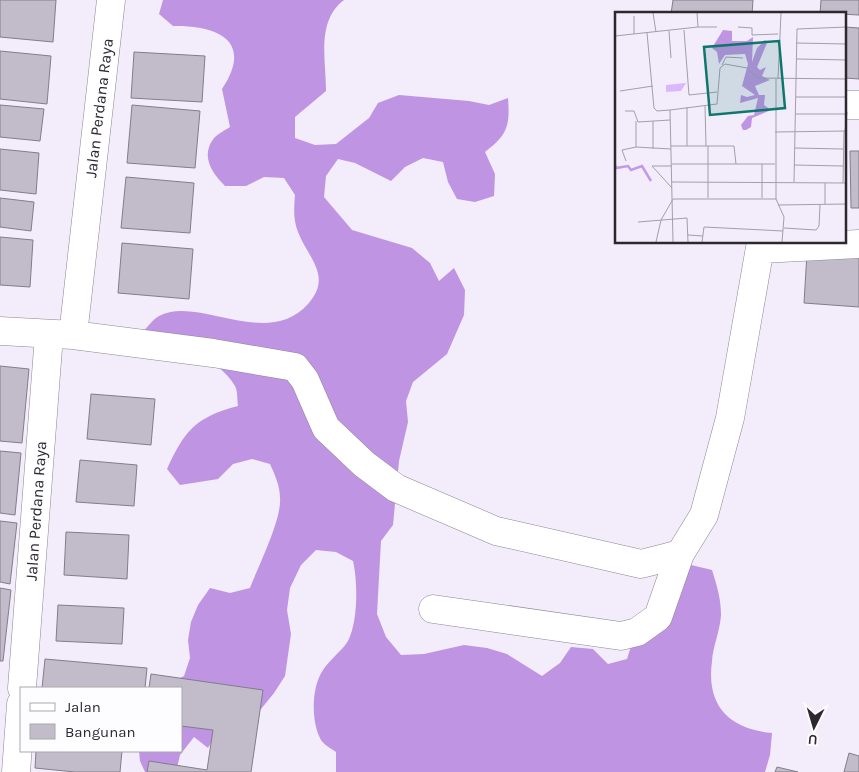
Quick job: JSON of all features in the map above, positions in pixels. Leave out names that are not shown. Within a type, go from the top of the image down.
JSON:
[{"type":"street","name":"Jalan Perdana Raya","points":[[22,687],[61,335],[111,0]]},
{"type":"street","points":[[846,105],[859,105]]},
{"type":"street","points":[[433,609],[621,636],[637,632],[658,617],[680,554],[704,516],[730,418],[761,246],[859,244]]},
{"type":"street","points":[[0,331],[61,335],[213,352],[295,367],[305,380],[326,428],[364,464],[396,488],[506,534],[641,564],[680,554]]},
{"type":"street","points":[[16,772],[20,718]]},
{"type":"shaded area","points":[[163,0],[344,0],[329,19],[326,30],[324,54],[326,91],[295,117],[295,138],[315,145],[336,144],[369,118],[378,103],[399,95],[469,101],[489,105],[508,98],[508,122],[506,129],[499,140],[485,152],[495,174],[494,196],[475,202],[457,199],[448,182],[443,162],[423,158],[405,167],[391,181],[355,163],[338,159],[326,176],[324,197],[352,230],[412,248],[430,263],[439,281],[454,268],[465,290],[464,315],[447,354],[413,382],[406,401],[408,422],[399,461],[393,525],[381,541],[377,614],[386,637],[401,655],[424,654],[464,645],[487,648],[507,654],[542,676],[560,663],[571,647],[593,649],[608,664],[627,659],[638,624],[657,587],[691,565],[712,570],[717,587],[721,615],[712,661],[711,677],[713,690],[723,712],[732,720],[757,731],[772,733],[770,755],[765,772],[336,772],[336,752],[322,742],[315,724],[314,695],[323,670],[345,645],[351,633],[355,613],[356,580],[353,561],[336,552],[316,550],[301,565],[290,588],[287,610],[291,634],[285,676],[274,693],[257,714],[218,731],[208,748],[194,737],[180,755],[176,772],[145,772],[140,761],[139,752],[182,752],[182,687],[164,687],[184,676],[190,658],[188,640],[191,622],[198,605],[210,588],[230,593],[250,588],[269,543],[277,518],[280,507],[280,494],[270,464],[252,459],[233,464],[218,479],[180,485],[167,469],[173,456],[186,435],[202,420],[238,406],[236,388],[227,375],[206,359],[140,335],[156,318],[175,311],[193,312],[253,322],[273,322],[291,317],[308,304],[315,294],[318,285],[316,267],[296,227],[294,214],[295,195],[284,178],[264,177],[246,186],[225,186],[209,164],[208,151],[210,145],[214,138],[230,127],[222,89],[231,72],[234,59],[232,48],[226,39],[217,33],[189,26],[173,26],[159,14]]},
{"type":"building","points":[[0,0],[56,0],[53,42],[0,37]]},
{"type":"building","points":[[673,0],[753,0],[752,12],[671,12]]},
{"type":"building","points":[[821,0],[859,0],[859,15],[846,14],[846,12],[820,12]]},
{"type":"building","points":[[846,27],[859,28],[859,79],[846,78]]},
{"type":"building","points":[[0,51],[51,56],[47,104],[0,99]]},
{"type":"building","points":[[134,52],[205,56],[202,102],[131,98]]},
{"type":"building","points":[[0,105],[44,109],[40,141],[0,137]]},
{"type":"building","points":[[132,105],[200,111],[195,168],[127,163]]},
{"type":"building","points":[[0,149],[39,153],[36,194],[0,190]]},
{"type":"building","points":[[850,151],[859,151],[859,208],[851,208]]},
{"type":"building","points":[[126,177],[194,183],[190,233],[121,228]]},
{"type":"building","points":[[0,198],[34,202],[31,231],[0,227]]},
{"type":"building","points":[[0,237],[33,240],[30,287],[0,285]]},
{"type":"building","points":[[122,243],[193,249],[189,299],[118,293]]},
{"type":"building","points":[[807,253],[859,257],[859,307],[804,303]]},
{"type":"building","points":[[0,366],[29,369],[22,443],[0,441]]},
{"type":"building","points":[[91,394],[155,399],[151,445],[87,439]]},
{"type":"building","points":[[0,451],[21,453],[15,515],[0,513]]},
{"type":"building","points":[[80,460],[137,465],[134,506],[76,502]]},
{"type":"building","points":[[0,521],[17,523],[10,584],[0,582]]},
{"type":"building","points":[[66,532],[129,535],[127,579],[64,575]]},
{"type":"building","points":[[0,588],[11,590],[3,661],[0,661]]},
{"type":"building","points":[[58,605],[124,608],[122,644],[56,641]]},
{"type":"building","points":[[45,659],[147,668],[145,687],[42,687]]},
{"type":"building","points":[[151,674],[263,690],[251,772],[147,772],[149,761],[207,770],[213,730],[182,726],[182,687],[149,687]]},
{"type":"building","points":[[36,752],[122,752],[120,772],[75,772],[35,768]]},
{"type":"building","points":[[849,753],[859,756],[859,772],[844,772]]},
{"type":"building","points":[[777,767],[798,772],[775,772]]}]
